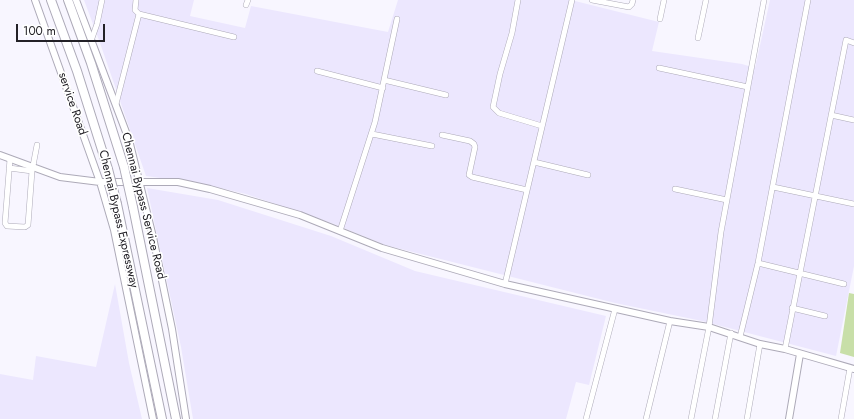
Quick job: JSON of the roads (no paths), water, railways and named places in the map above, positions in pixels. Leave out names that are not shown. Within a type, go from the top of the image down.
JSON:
[{"type":"highway","name":"Chennai Bypass Expressway","points":[[51,0],[77,71],[108,169],[117,204],[162,419]]},
{"type":"highway","name":"Chennai Bypass Expressway","points":[[68,0],[91,63],[124,167],[176,419]]},
{"type":"street","name":"service Road","points":[[35,0],[100,182],[114,230],[153,419]]},
{"type":"street","name":"Chennai Bypass Service Road","points":[[76,0],[129,140],[153,237],[172,329],[186,419]]},
{"type":"street","points":[[91,41],[97,24],[102,0]]},
{"type":"street","points":[[136,0],[135,10],[139,14],[234,37]]},
{"type":"street","points":[[518,0],[512,33],[500,74],[493,107],[499,113],[542,126]]},
{"type":"street","points":[[505,284],[572,0]]},
{"type":"street","points":[[592,0],[629,7],[633,0]]},
{"type":"street","points":[[660,19],[664,0]]},
{"type":"street","points":[[698,38],[706,0]]},
{"type":"street","points":[[691,419],[709,327],[721,232],[764,0]]},
{"type":"street","points":[[740,336],[758,263],[808,0]]},
{"type":"street","points":[[116,104],[139,14]]},
{"type":"street","points":[[340,231],[372,134],[397,20]]},
{"type":"street","points":[[784,349],[846,40],[854,43]]},
{"type":"street","points":[[659,68],[748,87]]},
{"type":"street","points":[[317,71],[383,88]]},
{"type":"street","points":[[384,80],[446,95]]},
{"type":"street","points":[[831,115],[854,120]]},
{"type":"street","points":[[372,134],[432,146]]},
{"type":"street","points":[[442,135],[470,141],[474,144],[475,147],[469,175],[472,177],[527,190]]},
{"type":"street","points":[[10,159],[5,222],[7,226],[25,227],[28,226],[33,169],[37,145]]},
{"type":"street","points":[[0,155],[33,169],[60,177],[100,182],[178,182],[210,189],[300,215],[382,248],[505,284],[670,321],[709,327],[731,333],[760,344],[784,349],[852,369],[841,419]]},
{"type":"street","points":[[534,162],[588,174]]},
{"type":"street","points":[[9,168],[33,169]]},
{"type":"street","points":[[773,188],[854,204]]},
{"type":"street","points":[[675,189],[727,200]]},
{"type":"street","points":[[758,263],[844,284]]},
{"type":"street","points":[[792,308],[825,316]]},
{"type":"street","points":[[586,419],[615,309]]},
{"type":"street","points":[[646,419],[670,321]]},
{"type":"street","points":[[715,419],[731,333]]},
{"type":"street","points":[[747,419],[760,344]]},
{"type":"street","points":[[789,419],[800,354]]}]
